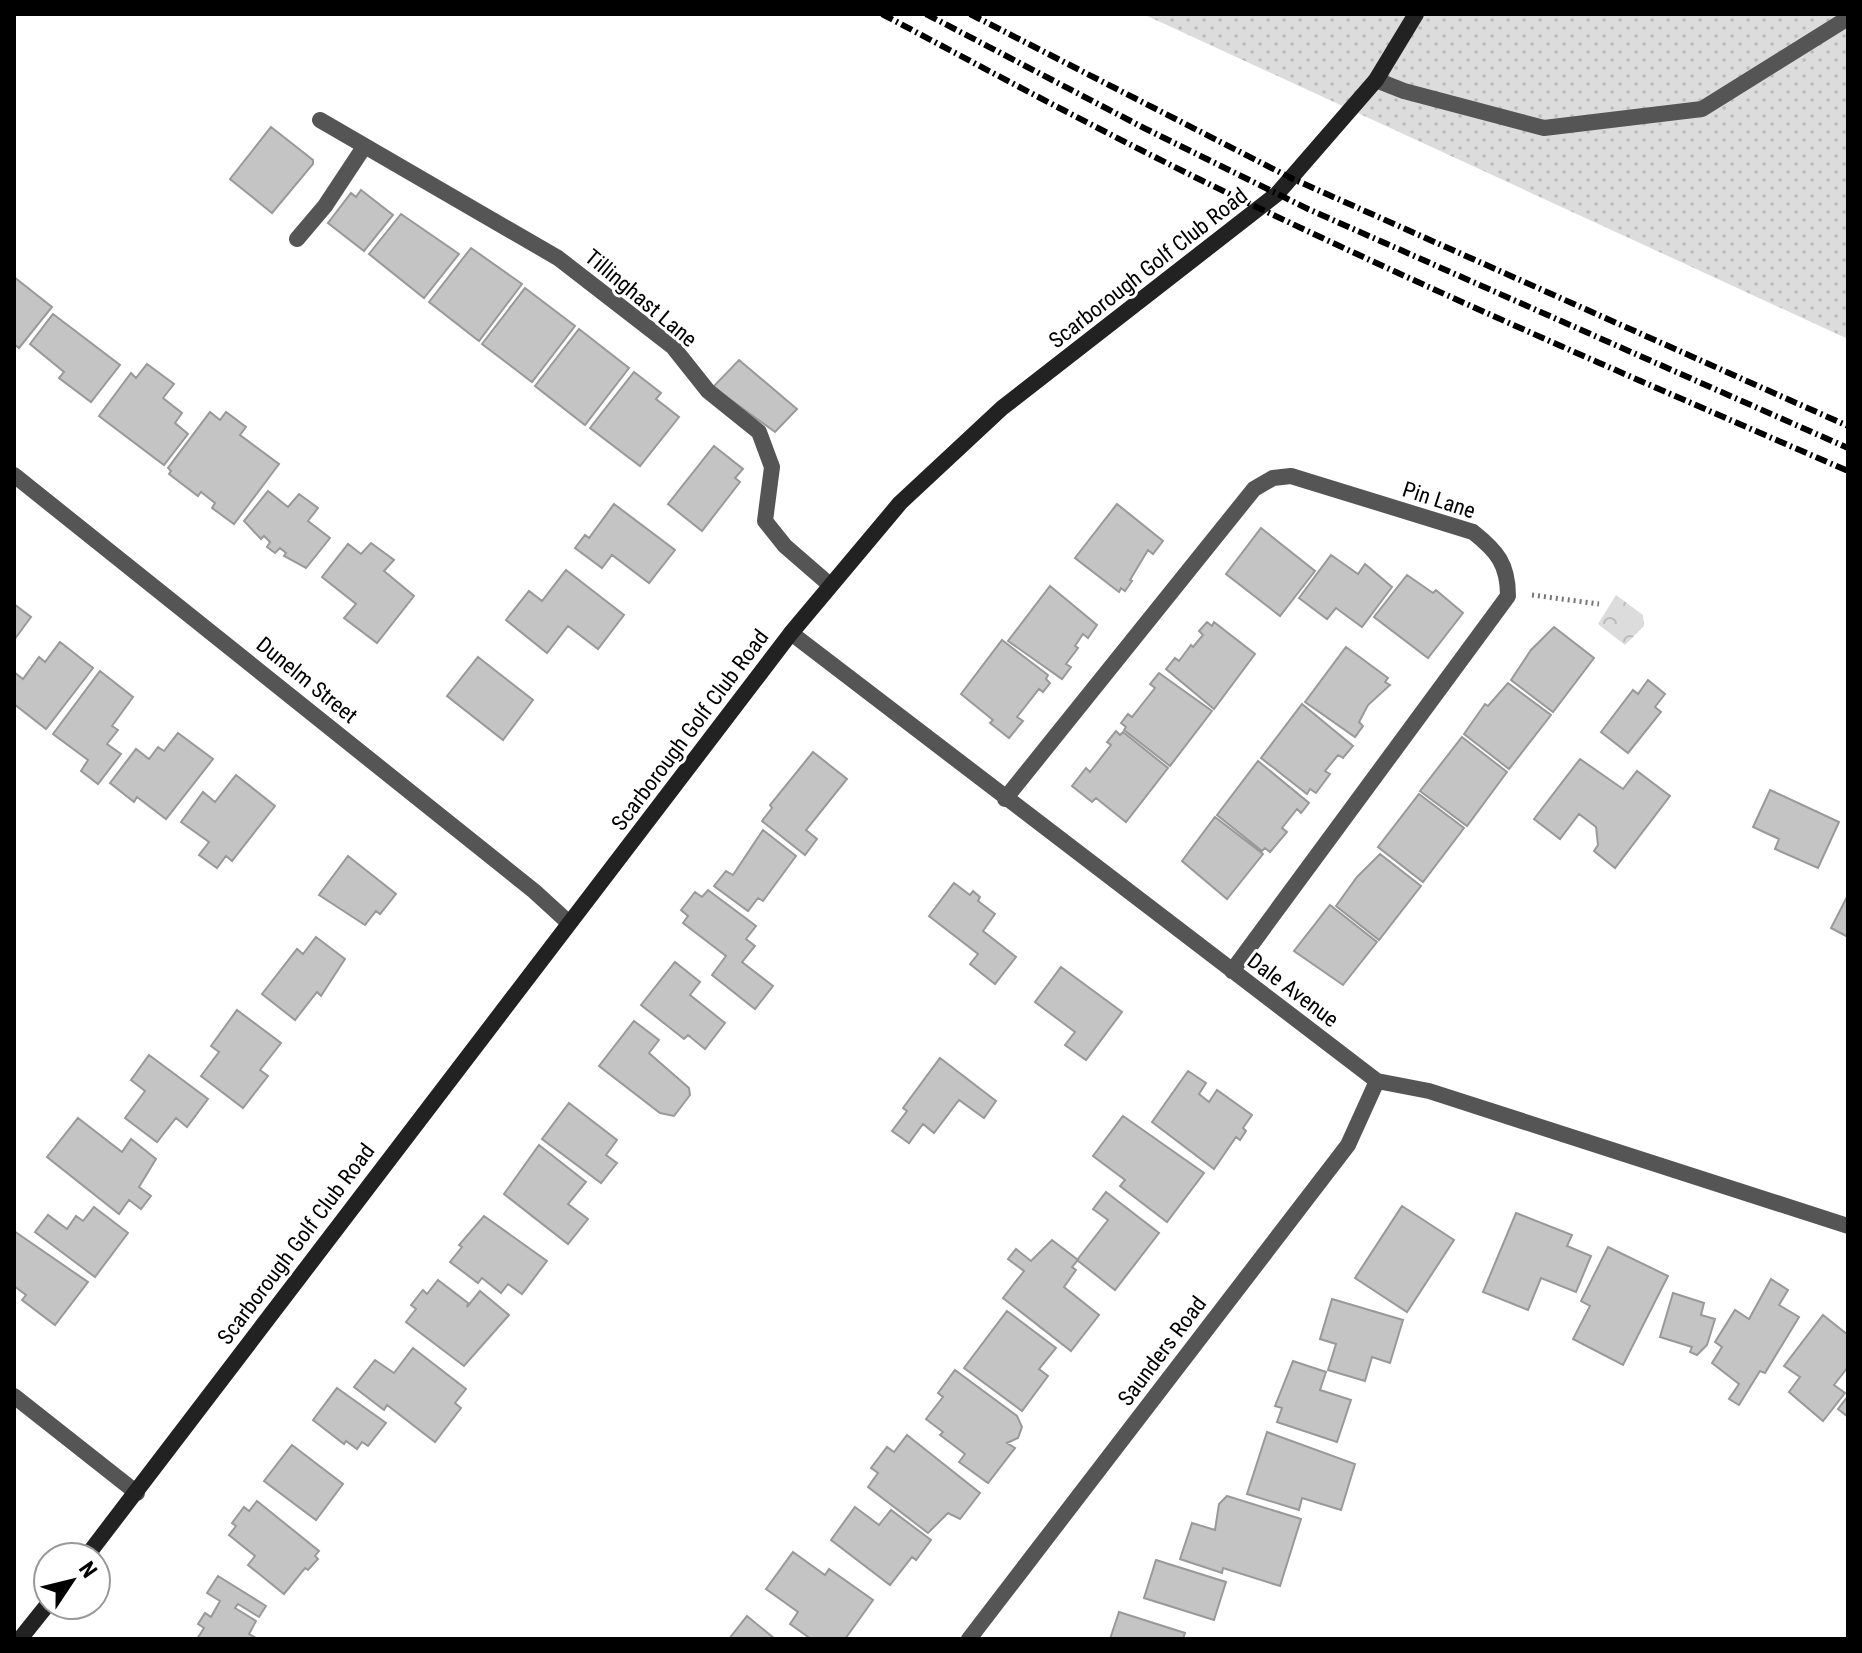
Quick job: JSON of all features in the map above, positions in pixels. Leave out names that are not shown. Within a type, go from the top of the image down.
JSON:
[{"type":"street","name":"Scarborough Golf Club Road","points":[[99,1541],[456,1068],[791,633],[900,503],[1002,408],[1261,210],[1293,179],[1376,80],[1416,14]]},
{"type":"street","points":[[1376,80],[1544,128],[1702,109],[1848,18]]},
{"type":"street","name":"Tillinghast Lane","points":[[320,120],[558,258],[673,347],[708,391],[759,432],[772,467],[765,521],[785,546],[830,585]]},
{"type":"street","points":[[297,239],[325,206],[364,147]]},
{"type":"street","name":"Dunelm Street","points":[[14,475],[534,891],[569,923]]},
{"type":"street","name":"Pin Lane","points":[[1005,799],[1254,489],[1273,478],[1291,476],[1473,532],[1496,551],[1507,571],[1508,591]]},
{"type":"street","points":[[1232,971],[1495,617],[1508,591]]},
{"type":"street","name":"Dale Avenue","points":[[791,633],[1377,1081],[1429,1091],[1848,1226]]},
{"type":"street","name":"Saunders Road","points":[[969,1639],[1348,1145],[1377,1081]]},
{"type":"street","points":[[14,1396],[137,1493]]},
{"type":"street","points":[[20,1639],[34,1621]]},
{"type":"path","points":[[1508,591],[1599,604]]},
{"type":"green space","points":[[1143,14],[1848,14],[1848,339]]},
{"type":"green space","points":[[1616,595],[1643,615],[1644,626],[1625,645],[1598,624]]},
{"type":"building","points":[[271,127],[313,160],[313,164],[272,213],[230,179]]},
{"type":"building","points":[[361,190],[393,215],[364,251],[328,223],[351,193],[356,197]]},
{"type":"building","points":[[401,214],[459,254],[424,298],[369,254]]},
{"type":"building","points":[[471,248],[522,284],[479,341],[429,302]]},
{"type":"building","points":[[14,277],[52,307],[19,348],[14,344]]},
{"type":"building","points":[[525,288],[575,326],[532,382],[482,344]]},
{"type":"building","points":[[53,314],[120,365],[91,402],[59,378],[64,372],[30,344]]},
{"type":"building","points":[[579,329],[629,368],[585,425],[535,386]]},
{"type":"building","points":[[739,360],[797,409],[775,432],[713,387]]},
{"type":"building","points":[[147,364],[174,384],[163,398],[182,413],[175,423],[188,434],[164,465],[99,416],[131,373],[136,378]]},
{"type":"building","points":[[634,372],[661,393],[656,399],[679,417],[640,466],[590,428]]},
{"type":"building","points":[[210,412],[220,420],[226,412],[246,427],[240,435],[279,464],[234,524],[212,508],[215,503],[201,492],[198,496],[169,474],[171,471],[168,468]]},
{"type":"building","points":[[714,446],[743,469],[735,478],[740,482],[702,531],[668,504]]},
{"type":"building","points":[[268,491],[288,507],[299,494],[318,508],[308,521],[330,538],[306,568],[284,556],[286,553],[280,548],[275,553],[267,547],[270,542],[264,536],[261,539],[244,521]]},
{"type":"building","points":[[614,504],[675,550],[649,583],[612,555],[602,568],[575,548],[585,535],[589,538]]},
{"type":"building","points":[[1117,504],[1163,541],[1153,554],[1148,550],[1132,581],[1125,591],[1121,588],[1119,592],[1075,558]]},
{"type":"building","points":[[1261,528],[1315,571],[1280,616],[1226,574]]},
{"type":"building","points":[[371,543],[394,560],[384,571],[414,596],[377,643],[344,618],[356,604],[322,577],[348,544],[361,554]]},
{"type":"building","points":[[1331,555],[1358,574],[1365,564],[1392,587],[1362,627],[1336,608],[1327,619],[1299,598]]},
{"type":"building","points":[[566,570],[624,615],[598,649],[568,626],[547,653],[506,620],[529,591],[542,601]]},
{"type":"building","points":[[1407,575],[1433,593],[1436,590],[1463,613],[1428,658],[1374,617]]},
{"type":"building","points":[[1050,586],[1097,625],[1088,638],[1083,634],[1075,646],[1078,648],[1066,664],[1071,667],[1062,679],[1008,641]]},
{"type":"building","points":[[14,604],[31,617],[14,640]]},
{"type":"building","points":[[1207,622],[1212,626],[1214,622],[1255,654],[1214,709],[1166,669],[1175,658],[1179,661],[1191,645],[1193,647],[1203,635],[1199,631]]},
{"type":"building","points":[[1554,627],[1594,658],[1553,712],[1511,680],[1531,650]]},
{"type":"building","points":[[1002,640],[1048,675],[1046,679],[1050,683],[1043,692],[1039,689],[1017,717],[1023,721],[1009,738],[990,723],[993,720],[961,694]]},
{"type":"building","points":[[60,642],[93,668],[46,729],[14,704],[14,672],[23,679],[39,657],[45,662]]},
{"type":"building","points":[[1346,647],[1388,678],[1385,682],[1390,685],[1368,705],[1359,722],[1363,726],[1355,737],[1305,702]]},
{"type":"building","points":[[478,657],[533,700],[503,740],[447,696]]},
{"type":"building","points":[[100,671],[133,697],[112,726],[118,730],[107,744],[121,754],[98,784],[81,771],[88,760],[53,734]]},
{"type":"building","points":[[1159,673],[1212,711],[1170,766],[1124,730],[1126,727],[1121,723],[1128,714],[1132,717],[1155,688],[1150,684]]},
{"type":"building","points":[[1648,680],[1665,694],[1655,707],[1661,712],[1628,753],[1601,732],[1633,690],[1638,694]]},
{"type":"building","points":[[1508,683],[1551,715],[1509,769],[1464,734],[1485,704],[1488,706]]},
{"type":"building","points":[[1302,704],[1353,746],[1343,758],[1338,755],[1325,771],[1330,774],[1316,793],[1310,789],[1307,794],[1261,758]]},
{"type":"building","points":[[1116,731],[1120,735],[1123,732],[1168,768],[1126,822],[1096,798],[1092,802],[1072,786],[1086,768],[1090,772],[1111,745],[1107,742]]},
{"type":"building","points":[[178,733],[213,759],[166,819],[137,797],[134,802],[110,783],[136,749],[149,759],[158,747],[164,751]]},
{"type":"building","points":[[1462,737],[1507,772],[1467,826],[1420,791]]},
{"type":"building","points":[[813,752],[847,779],[806,830],[817,839],[805,855],[762,821],[772,808],[770,805]]},
{"type":"building","points":[[1580,759],[1623,789],[1637,771],[1670,796],[1615,868],[1594,851],[1598,845],[1596,827],[1579,814],[1560,839],[1534,819]]},
{"type":"building","points":[[1258,761],[1309,803],[1301,813],[1297,809],[1282,828],[1287,832],[1270,852],[1265,848],[1262,851],[1217,815]]},
{"type":"building","points":[[236,775],[275,806],[232,861],[226,856],[217,868],[199,855],[209,842],[181,822],[203,792],[215,802]]},
{"type":"building","points":[[1770,790],[1839,822],[1818,868],[1775,849],[1779,839],[1753,827]]},
{"type":"building","points":[[1419,794],[1464,828],[1423,882],[1378,847]]},
{"type":"building","points":[[1215,817],[1263,854],[1227,899],[1182,861]]},
{"type":"building","points":[[763,830],[796,856],[763,901],[758,898],[748,911],[714,886],[726,871],[733,875]]},
{"type":"building","points":[[1380,854],[1421,886],[1379,940],[1336,906],[1357,877]]},
{"type":"building","points":[[348,856],[396,894],[380,914],[376,911],[365,925],[319,895]]},
{"type":"building","points":[[954,883],[970,895],[973,891],[980,897],[978,901],[995,914],[983,931],[1016,957],[995,984],[970,964],[978,954],[929,916]]},
{"type":"building","points":[[708,890],[756,926],[746,939],[755,946],[742,962],[773,986],[755,1009],[712,975],[726,956],[683,923],[688,916],[681,910],[695,892],[702,897]]},
{"type":"building","points":[[1848,895],[1848,937],[1831,928]]},
{"type":"building","points":[[1330,905],[1377,942],[1343,985],[1294,951]]},
{"type":"building","points":[[316,937],[345,959],[321,996],[317,992],[295,1020],[262,994],[297,949],[303,954]]},
{"type":"building","points":[[675,962],[700,982],[690,995],[725,1023],[705,1049],[688,1035],[684,1039],[641,1005]]},
{"type":"building","points":[[1061,967],[1122,1012],[1086,1060],[1065,1045],[1075,1032],[1035,1002]]},
{"type":"building","points":[[237,1010],[281,1043],[260,1070],[268,1076],[243,1108],[201,1076],[219,1052],[211,1046]]},
{"type":"building","points":[[634,1021],[659,1040],[649,1053],[689,1088],[690,1095],[674,1116],[660,1113],[599,1066]]},
{"type":"building","points":[[149,1055],[208,1099],[187,1127],[176,1118],[157,1142],[125,1118],[145,1091],[131,1080]]},
{"type":"building","points":[[940,1058],[996,1101],[984,1118],[959,1100],[934,1133],[923,1124],[909,1143],[892,1131],[907,1111],[903,1108]]},
{"type":"building","points":[[1188,1071],[1206,1083],[1199,1094],[1209,1102],[1217,1090],[1252,1115],[1243,1128],[1246,1131],[1240,1140],[1236,1137],[1214,1169],[1152,1122]]},
{"type":"building","points":[[569,1103],[617,1140],[606,1155],[617,1163],[601,1183],[542,1139]]},
{"type":"building","points":[[1123,1116],[1204,1173],[1167,1222],[1120,1186],[1125,1180],[1093,1156]]},
{"type":"building","points":[[78,1118],[122,1152],[131,1139],[156,1159],[139,1187],[151,1196],[141,1209],[129,1200],[119,1214],[47,1157]]},
{"type":"building","points":[[539,1145],[586,1182],[568,1204],[588,1219],[568,1244],[504,1194]]},
{"type":"building","points":[[1106,1192],[1159,1233],[1115,1290],[1077,1260],[1108,1220],[1093,1209]]},
{"type":"building","points":[[1402,1206],[1454,1240],[1407,1312],[1355,1278]]},
{"type":"building","points":[[94,1207],[128,1233],[95,1277],[35,1232],[48,1215],[67,1229],[76,1216],[83,1221]]},
{"type":"building","points":[[1516,1213],[1572,1235],[1567,1246],[1591,1256],[1576,1292],[1541,1278],[1528,1310],[1483,1292]]},
{"type":"building","points":[[484,1216],[547,1261],[522,1294],[508,1284],[501,1293],[482,1278],[478,1283],[450,1262],[462,1247],[459,1245]]},
{"type":"building","points":[[14,1231],[88,1282],[55,1325],[22,1300],[26,1295],[14,1286]]},
{"type":"building","points":[[1052,1240],[1078,1260],[1072,1267],[1076,1270],[1064,1287],[1099,1315],[1071,1351],[1003,1298],[1024,1271],[1008,1259],[1016,1249],[1031,1261]]},
{"type":"building","points":[[1608,1247],[1668,1276],[1623,1365],[1573,1339],[1590,1306],[1581,1301]]},
{"type":"building","points":[[1771,1279],[1788,1290],[1779,1305],[1799,1317],[1765,1373],[1760,1371],[1739,1405],[1729,1399],[1739,1384],[1712,1363],[1722,1347],[1715,1342],[1735,1310],[1749,1319]]},
{"type":"building","points":[[438,1280],[468,1303],[467,1307],[480,1291],[509,1315],[464,1366],[406,1322],[416,1309],[411,1305],[423,1290],[427,1294]]},
{"type":"building","points":[[1673,1293],[1704,1303],[1701,1315],[1715,1319],[1707,1345],[1697,1355],[1690,1352],[1692,1347],[1660,1337]]},
{"type":"building","points":[[1332,1299],[1403,1320],[1390,1363],[1372,1357],[1365,1381],[1328,1370],[1336,1344],[1320,1339]]},
{"type":"building","points":[[1007,1311],[1056,1348],[1039,1369],[1048,1376],[1022,1411],[964,1368]]},
{"type":"building","points":[[1823,1315],[1848,1335],[1848,1367],[1834,1385],[1845,1393],[1823,1421],[1789,1392],[1800,1377],[1784,1366]]},
{"type":"building","points":[[413,1348],[466,1389],[455,1403],[461,1408],[435,1442],[387,1405],[384,1410],[354,1387],[375,1360],[394,1373]]},
{"type":"building","points":[[1293,1361],[1326,1372],[1320,1390],[1351,1400],[1337,1442],[1277,1422],[1282,1408],[1275,1406]]},
{"type":"building","points":[[955,1370],[1017,1416],[1022,1427],[1018,1438],[1007,1443],[1015,1448],[988,1483],[959,1462],[965,1454],[940,1435],[943,1432],[926,1419],[943,1397],[938,1393]]},
{"type":"building","points":[[337,1388],[386,1423],[368,1446],[362,1442],[357,1449],[346,1441],[344,1444],[313,1420]]},
{"type":"building","points":[[1848,1396],[1848,1417],[1838,1409]]},
{"type":"building","points":[[1267,1432],[1355,1464],[1341,1510],[1302,1498],[1299,1510],[1247,1494]]},
{"type":"building","points":[[907,1435],[980,1493],[960,1519],[948,1513],[928,1533],[868,1487],[878,1473],[871,1468],[887,1447],[894,1452]]},
{"type":"building","points":[[292,1445],[343,1484],[316,1520],[264,1481]]},
{"type":"building","points":[[1227,1496],[1301,1519],[1280,1586],[1223,1568],[1222,1573],[1180,1559],[1192,1523],[1215,1530],[1219,1504]]},
{"type":"building","points":[[257,1501],[319,1551],[315,1556],[318,1559],[308,1570],[305,1568],[284,1594],[248,1565],[255,1556],[229,1535],[236,1526],[232,1523],[244,1507],[249,1511]]},
{"type":"building","points":[[855,1507],[879,1525],[891,1510],[931,1540],[916,1560],[912,1557],[890,1585],[831,1540]]},
{"type":"building","points":[[793,1552],[825,1575],[829,1569],[873,1600],[845,1639],[811,1639],[790,1624],[798,1612],[766,1589]]},
{"type":"building","points":[[1156,1560],[1226,1582],[1214,1620],[1144,1598]]},
{"type":"building","points":[[218,1576],[266,1606],[259,1617],[238,1604],[235,1608],[256,1621],[249,1634],[258,1639],[197,1639],[204,1628],[198,1624],[205,1613],[211,1617],[220,1601],[207,1593]]},
{"type":"building","points":[[1119,1612],[1185,1633],[1183,1639],[1110,1639]]},
{"type":"building","points":[[747,1616],[775,1639],[729,1639]]},
{"type":"railway","points":[[882,14],[1119,139],[1263,210],[1481,311],[1848,471]]},
{"type":"railway","points":[[926,14],[1144,128],[1308,209],[1848,448]]},
{"type":"railway","points":[[970,14],[1293,179],[1848,426]]}]
